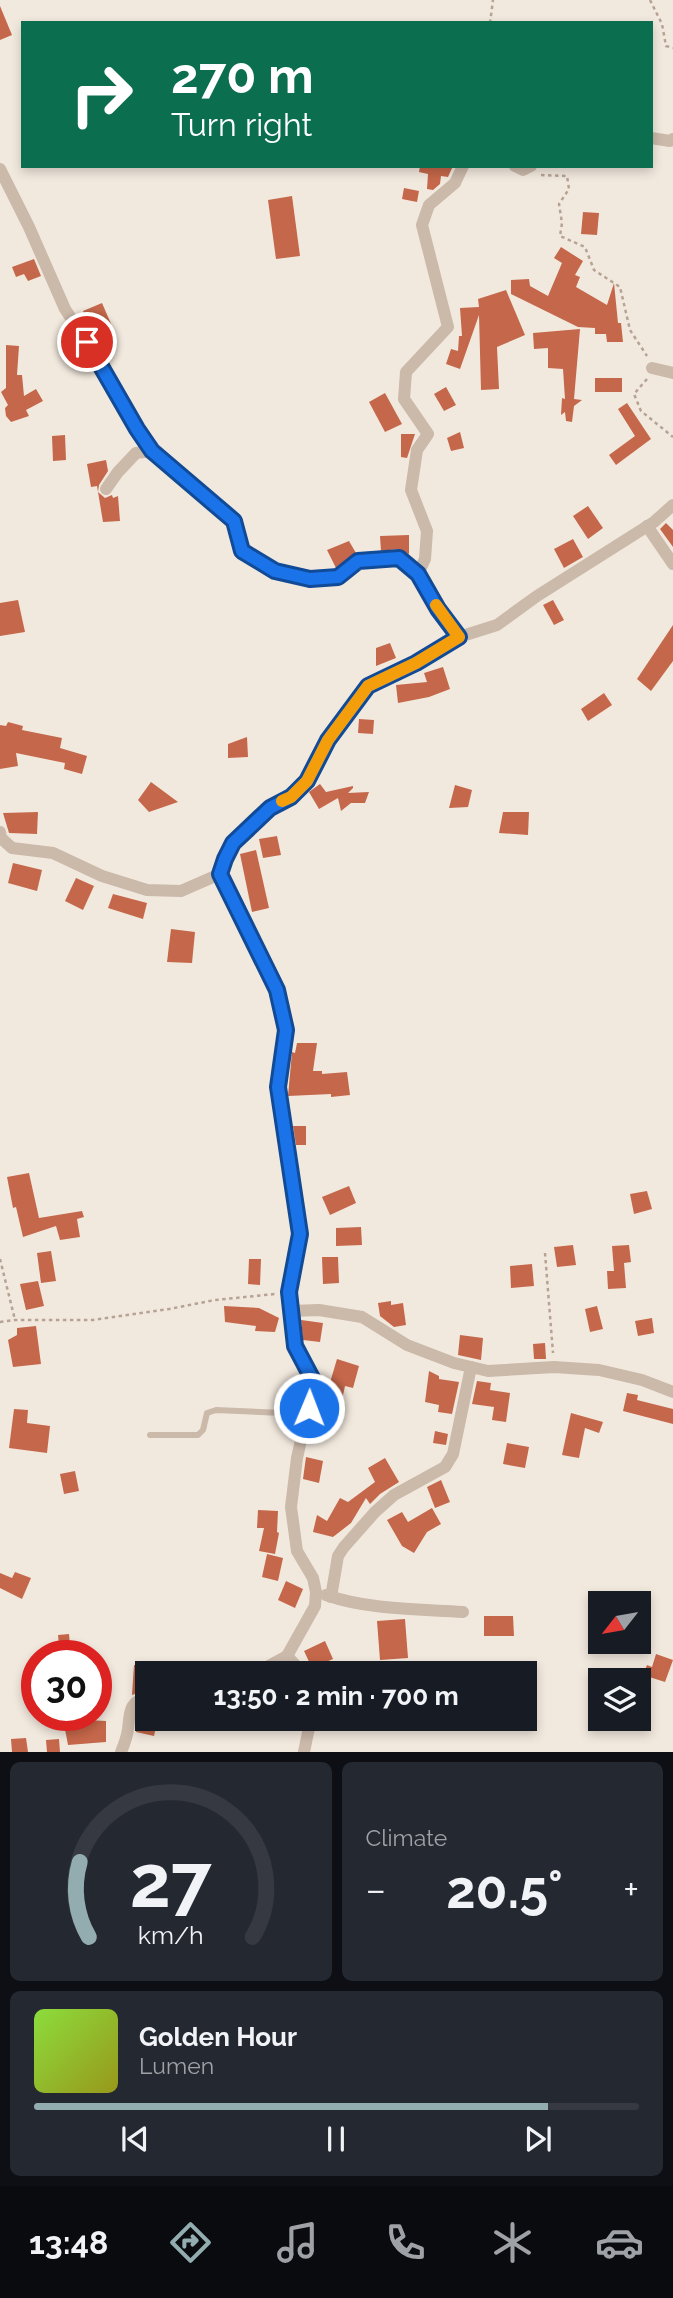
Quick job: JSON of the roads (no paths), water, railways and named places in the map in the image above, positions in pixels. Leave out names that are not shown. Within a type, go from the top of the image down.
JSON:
[{"type":"street","points":[[653,138],[670,141],[673,139]]},
{"type":"street","points":[[418,574],[425,559],[427,531],[411,490],[417,450],[428,434],[404,398],[406,372],[448,327],[422,225],[429,205],[455,183],[462,168]]},
{"type":"street","points":[[0,169],[65,309],[137,429],[152,451],[234,521],[242,551],[275,571],[310,579],[338,577],[358,561],[399,558],[418,574],[438,609],[459,637]]},
{"type":"street","points":[[652,368],[673,373]]},
{"type":"street","points":[[106,489],[136,453],[152,451]]},
{"type":"street","points":[[278,1661],[287,1656],[315,1606],[313,1578],[298,1552],[291,1507],[297,1458],[314,1382],[295,1346],[290,1311],[289,1292],[300,1234],[278,1087],[286,1030],[277,990],[220,874],[225,859],[233,843],[270,808],[291,797],[307,781],[328,740],[368,686],[416,663],[459,637],[497,625],[537,596],[647,526],[673,505]]},
{"type":"street","points":[[647,526],[673,564]]},
{"type":"street","points":[[0,832],[1,838],[12,848],[53,853],[102,876],[147,890],[181,891],[220,874]]},
{"type":"street","points":[[290,1311],[319,1310],[362,1317],[407,1345],[488,1371],[554,1367],[599,1370],[642,1380],[673,1392]]},
{"type":"street","points":[[331,1597],[338,1556],[344,1547],[394,1495],[445,1467],[453,1454],[471,1367]]},
{"type":"street","points":[[316,1592],[371,1605],[463,1612]]},
{"type":"street","points":[[287,1656],[292,1661]]},
{"type":"street","points":[[121,1752],[128,1732],[129,1713],[135,1703]]},
{"type":"street","points":[[304,1752],[308,1731]]},
{"type":"lane","points":[[150,1435],[198,1435],[203,1430],[207,1413],[216,1410],[308,1414]]}]
